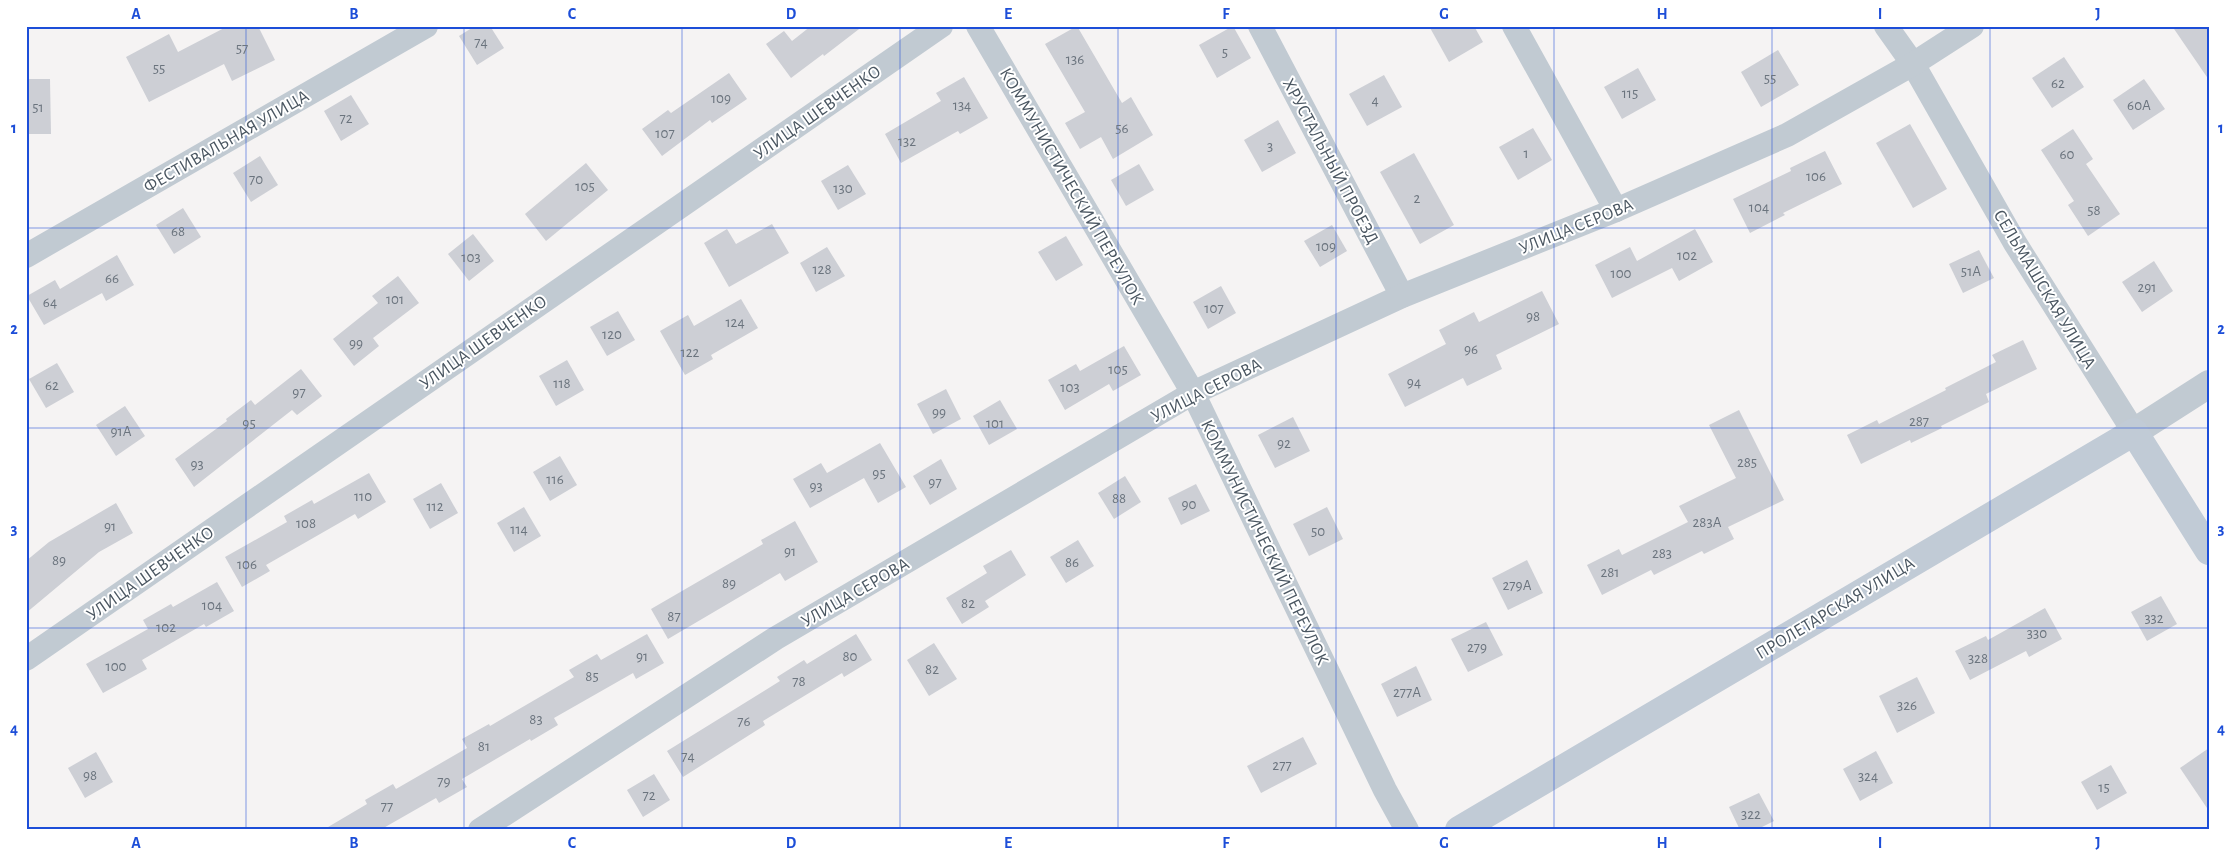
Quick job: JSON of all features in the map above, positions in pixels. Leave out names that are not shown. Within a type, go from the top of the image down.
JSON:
[{"type":"main road","name":"СЕЛЬМАШСКАЯ УЛИЦА","points":[[2134,432],[2209,550]]},
{"type":"main road","name":"ПРОЛЕТАРСКАЯ УЛИЦА","points":[[1459,830],[2134,432]]},
{"type":"street","name":"ФЕСТИВАЛЬНАЯ УЛИЦА","points":[[26,256],[426,26]]},
{"type":"street","name":"УЛИЦА ШЕВЧЕНКО","points":[[26,658],[941,26]]},
{"type":"street","name":"КОММУНИСТИЧЕСКИЙ ПЕРЕУЛОК","points":[[978,26],[1193,393],[1385,790],[1407,830]]},
{"type":"street","name":"ХРУСТАЛЬНЫЙ ПРОЕЗД","points":[[1260,26],[1402,296]]},
{"type":"street","points":[[1514,26],[1616,210]]},
{"type":"street","name":"СЕЛЬМАШСКАЯ УЛИЦА","points":[[1886,26],[1913,64],[2015,243],[2134,432]]},
{"type":"street","name":"УЛИЦА СЕРОВА","points":[[480,830],[776,638],[1193,393],[1402,296],[1616,210],[1788,135],[1913,64],[1972,26]]},
{"type":"street","name":"ПРОЛЕТАРСКАЯ УЛИЦА","points":[[2134,432],[2209,384]]},
{"type":"building","points":[[228,26],[258,26],[275,60],[232,81],[224,64],[149,102],[126,57],[169,34],[178,52]]},
{"type":"building","points":[[475,26],[490,26],[504,48],[477,65],[459,36]]},
{"type":"building","points":[[811,26],[863,26],[791,78],[766,44],[784,31],[792,41]]},
{"type":"building","points":[[1077,26],[1122,103],[1131,97],[1153,135],[1113,159],[1101,137],[1080,149],[1065,123],[1085,112],[1045,44]]},
{"type":"building","points":[[1233,26],[1251,58],[1217,78],[1199,45]]},
{"type":"building","points":[[1429,26],[1474,26],[1483,42],[1449,62]]},
{"type":"building","points":[[2172,26],[2209,26],[2209,80]]},
{"type":"building","points":[[1778,50],[1799,85],[1761,107],[1741,72]]},
{"type":"building","points":[[2064,57],[2084,87],[2052,108],[2032,78]]},
{"type":"building","points":[[1638,68],[1656,100],[1622,119],[1604,87]]},
{"type":"building","points":[[729,73],[747,99],[712,123],[710,120],[662,156],[642,129],[668,110],[671,113]]},
{"type":"building","points":[[1384,75],[1402,107],[1367,126],[1349,94]]},
{"type":"building","points":[[964,77],[988,118],[960,134],[958,131],[901,163],[885,134],[941,101],[936,93]]},
{"type":"building","points":[[26,79],[50,79],[51,134],[26,134]]},
{"type":"building","points":[[2144,79],[2165,109],[2133,130],[2113,100]]},
{"type":"building","points":[[351,95],[369,124],[341,141],[324,111]]},
{"type":"building","points":[[1278,120],[1296,153],[1262,172],[1244,140]]},
{"type":"building","points":[[1910,124],[1947,189],[1913,208],[1876,143]]},
{"type":"building","points":[[1533,128],[1552,160],[1518,180],[1499,147]]},
{"type":"building","points":[[2073,129],[2093,159],[2086,164],[2120,214],[2088,236],[2068,205],[2074,201],[2041,150]]},
{"type":"building","points":[[1825,151],[1842,184],[1783,213],[1785,215],[1750,233],[1733,199],[1791,171],[1790,168]]},
{"type":"building","points":[[1414,153],[1454,225],[1420,244],[1380,172]]},
{"type":"building","points":[[260,156],[278,185],[251,202],[233,173]]},
{"type":"building","points":[[586,163],[608,190],[546,241],[525,214]]},
{"type":"building","points":[[1139,164],[1154,190],[1126,206],[1111,180]]},
{"type":"building","points":[[848,165],[866,194],[838,210],[821,181]]},
{"type":"building","points":[[183,208],[201,237],[174,254],[156,225]]},
{"type":"building","points":[[772,224],[789,253],[729,287],[704,243],[727,229],[736,244]]},
{"type":"building","points":[[1332,225],[1347,251],[1320,267],[1304,241]]},
{"type":"building","points":[[1695,229],[1713,262],[1679,281],[1672,268],[1612,298],[1595,265],[1630,247],[1637,261]]},
{"type":"building","points":[[473,234],[494,261],[469,281],[448,254]]},
{"type":"building","points":[[1066,236],[1083,265],[1056,281],[1038,252]]},
{"type":"building","points":[[827,247],[845,276],[816,292],[800,263]]},
{"type":"building","points":[[1979,250],[1994,278],[1963,293],[1949,264]]},
{"type":"building","points":[[117,255],[134,285],[106,301],[102,293],[44,325],[27,296],[55,280],[60,289]]},
{"type":"building","points":[[2154,261],[2173,291],[2142,312],[2122,282]]},
{"type":"building","points":[[398,276],[419,303],[373,338],[379,346],[354,366],[333,339],[378,303],[372,296]]},
{"type":"building","points":[[1221,286],[1236,313],[1208,329],[1193,302]]},
{"type":"building","points":[[1542,291],[1559,324],[1496,355],[1502,369],[1467,386],[1463,378],[1405,407],[1388,374],[1446,344],[1439,330],[1474,312],[1479,322]]},
{"type":"building","points":[[741,299],[758,328],[711,355],[713,359],[685,375],[660,331],[688,315],[694,326]]},
{"type":"building","points":[[618,311],[635,340],[607,356],[590,327]]},
{"type":"building","points":[[2023,340],[2037,369],[1986,394],[1989,402],[1941,426],[1942,428],[1911,443],[1910,440],[1861,464],[1847,435],[1877,420],[1879,424],[1946,390],[1945,388],[1996,362],[1992,355]]},
{"type":"building","points":[[1124,346],[1141,375],[1113,391],[1109,384],[1065,410],[1048,380],[1076,364],[1080,371]]},
{"type":"building","points":[[567,360],[584,390],[556,406],[539,376]]},
{"type":"building","points":[[57,363],[74,392],[46,408],[29,379]]},
{"type":"building","points":[[301,369],[322,396],[297,415],[292,410],[194,487],[175,459],[227,421],[226,419],[251,400],[255,405]]},
{"type":"building","points":[[946,389],[961,419],[933,434],[917,404]]},
{"type":"building","points":[[1000,400],[1017,429],[989,445],[973,416]]},
{"type":"building","points":[[125,406],[145,436],[116,456],[96,425]]},
{"type":"building","points":[[1739,410],[1784,500],[1728,527],[1734,539],[1704,554],[1702,551],[1654,575],[1651,570],[1602,595],[1587,565],[1619,549],[1622,555],[1688,522],[1679,506],[1736,478],[1709,425]]},
{"type":"building","points":[[1293,417],[1310,451],[1275,468],[1258,435]]},
{"type":"building","points":[[880,443],[906,487],[878,503],[864,478],[810,508],[793,479],[821,463],[827,473]]},
{"type":"building","points":[[560,456],[577,485],[550,501],[533,472]]},
{"type":"building","points":[[941,459],[957,489],[930,505],[913,476]]},
{"type":"building","points":[[369,473],[386,502],[358,519],[355,514],[266,565],[270,571],[242,587],[225,557],[287,522],[284,516],[312,500],[314,504]]},
{"type":"building","points":[[1125,476],[1141,502],[1114,519],[1098,493]]},
{"type":"building","points":[[441,483],[458,513],[430,529],[413,499]]},
{"type":"building","points":[[1196,484],[1210,511],[1181,525],[1168,498]]},
{"type":"building","points":[[116,503],[133,533],[99,552],[26,613],[26,561],[49,542]]},
{"type":"building","points":[[524,507],[541,536],[514,552],[497,523]]},
{"type":"building","points":[[1327,507],[1343,539],[1309,556],[1293,524]]},
{"type":"building","points":[[795,521],[818,562],[785,581],[780,573],[668,639],[651,609],[763,544],[761,540]]},
{"type":"building","points":[[1078,540],[1094,566],[1066,583],[1050,557]]},
{"type":"building","points":[[1011,550],[1026,575],[985,601],[989,607],[962,624],[946,598],[987,573],[983,566]]},
{"type":"building","points":[[1527,560],[1543,593],[1508,610],[1492,578]]},
{"type":"building","points":[[217,582],[234,611],[206,627],[204,624],[142,660],[147,669],[103,693],[86,664],[148,629],[143,620],[171,604],[173,607]]},
{"type":"building","points":[[2161,596],[2177,624],[2147,641],[2131,612]]},
{"type":"building","points":[[2045,608],[2062,639],[2029,657],[2026,651],[1970,680],[1955,651],[1986,636],[1988,640]]},
{"type":"building","points":[[1486,622],[1503,655],[1468,672],[1451,639]]},
{"type":"building","points":[[647,634],[664,663],[636,679],[633,673],[554,718],[558,725],[531,741],[530,739],[462,779],[467,787],[439,803],[436,798],[380,830],[323,830],[367,804],[365,800],[393,784],[396,789],[467,748],[462,739],[489,724],[490,726],[574,677],[569,670],[597,654],[601,660]]},
{"type":"building","points":[[856,634],[872,660],[844,677],[842,673],[763,721],[765,725],[683,777],[667,751],[780,681],[777,677],[804,660],[807,664]]},
{"type":"building","points":[[934,643],[957,679],[929,696],[907,660]]},
{"type":"building","points":[[1416,666],[1432,700],[1397,717],[1381,684]]},
{"type":"building","points":[[1917,677],[1935,713],[1897,733],[1879,696]]},
{"type":"building","points":[[1303,737],[1317,764],[1261,793],[1247,766]]},
{"type":"building","points":[[2209,748],[2209,811],[2180,768]]},
{"type":"building","points":[[1876,751],[1893,783],[1860,801],[1843,769]]},
{"type":"building","points":[[96,752],[113,782],[85,798],[68,768]]},
{"type":"building","points":[[2111,765],[2127,793],[2097,810],[2081,782]]},
{"type":"building","points":[[654,774],[670,800],[643,817],[627,790]]},
{"type":"building","points":[[1759,793],[1774,821],[1756,830],[1740,830],[1729,807]]}]
